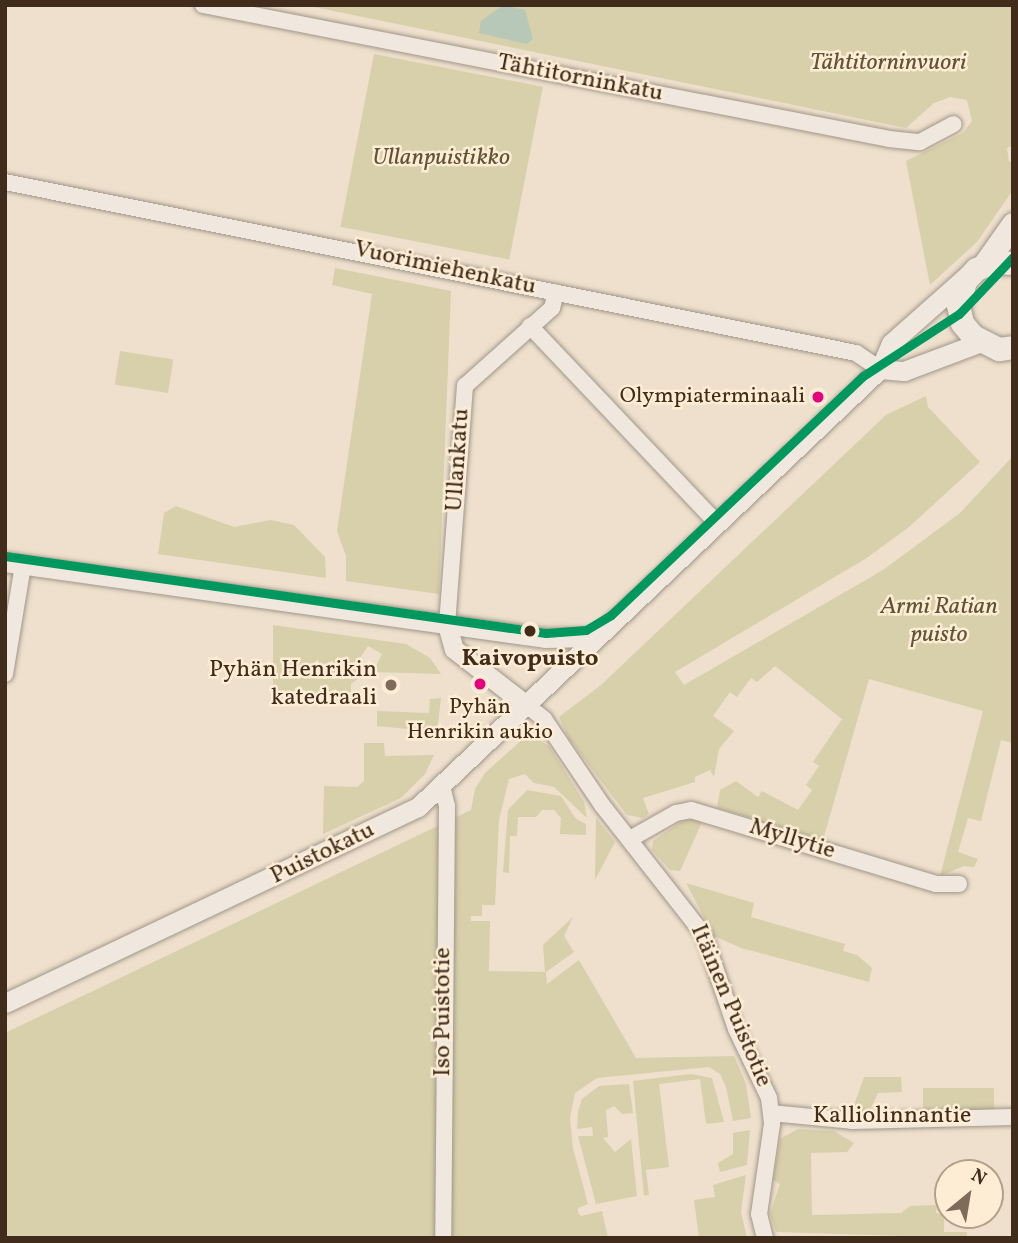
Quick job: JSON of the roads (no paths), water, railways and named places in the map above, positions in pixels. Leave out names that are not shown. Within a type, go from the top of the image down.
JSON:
[{"type":"main road","points":[[1001,350],[959,314],[959,297],[977,269],[1013,224]]},
{"type":"main road","points":[[977,269],[1013,263]]},
{"type":"street","name":"Tähtitorninkatu","points":[[203,5],[889,139],[920,142],[954,124]]},
{"type":"street","name":"Vuorimiehenkatu","points":[[5,182],[856,354],[880,369]]},
{"type":"street","name":"Puistokatu","points":[[5,1003],[409,813],[442,786],[594,637],[880,369],[891,343],[977,269]]},
{"type":"street","name":"Ullankatu","points":[[447,625],[465,386],[552,308],[556,292]]},
{"type":"street","points":[[530,326],[716,522]]},
{"type":"street","points":[[880,369],[904,371],[1001,350]]},
{"type":"street","points":[[5,674],[14,563],[545,638],[594,637]]},
{"type":"street","points":[[447,625],[454,649],[525,704]]},
{"type":"street","name":"Itäinen Puistotie","points":[[525,704],[544,719],[630,839],[704,935],[771,1113],[759,1214],[765,1238]]},
{"type":"street","name":"Iso Puistotie","points":[[442,786],[447,806],[443,1238]]},
{"type":"street","name":"Myllytie","points":[[630,839],[676,813],[691,810],[936,884],[959,884]]},
{"type":"street","name":"Kalliolinnantie","points":[[771,1113],[820,1120],[1013,1117]]},
{"type":"place","name":"Olympiaterminaali","points":[[818,397]]},
{"type":"place","name":"Kaivopuisto","points":[[530,631]]},
{"type":"place","name":"Pyhän Henrikin aukio","points":[[480,684]]},
{"type":"place","name":"Pyhän Henrikin katedraali","points":[[391,685]]},
{"type":"park label","name":"Tähtitorninvuori","points":[[888,64]]},
{"type":"park label","name":"Ullanpuistikko","points":[[441,159]]},
{"type":"park label","name":"Armi Ratian puisto","points":[[939,622]]}]
